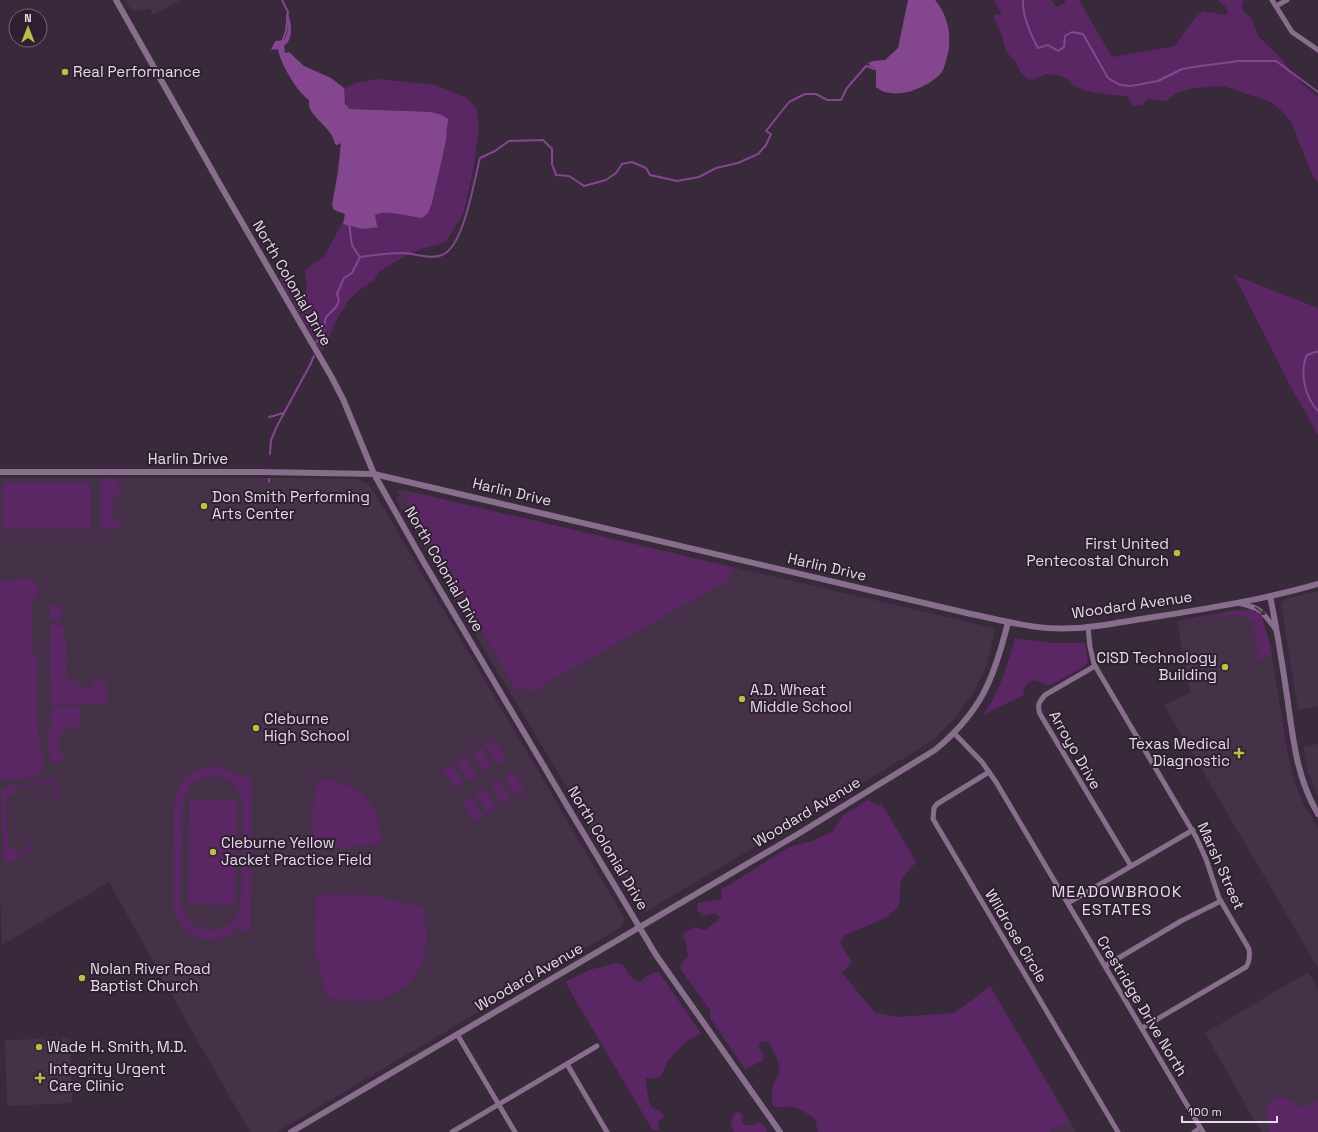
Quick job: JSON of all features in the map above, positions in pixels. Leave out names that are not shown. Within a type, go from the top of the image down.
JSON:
[{"type":"street","name":"North Colonial Drive","points":[[116,0],[222,188],[331,376],[343,399],[374,474],[439,588],[639,927],[671,978],[699,1014],[780,1132]]},
{"type":"street","points":[[1272,0],[1292,32],[1318,50]]},
{"type":"street","points":[[1276,6],[1287,0]]},
{"type":"street","name":"Harlin Drive","points":[[0,472],[269,472],[374,474],[1008,622]]},
{"type":"street","name":"Woodard Avenue","points":[[291,1132],[798,834],[929,754],[954,733],[975,708],[988,686],[999,656],[1008,622],[1046,628],[1105,625],[1234,603],[1318,584]]},
{"type":"street","points":[[1270,596],[1278,632],[1296,755],[1304,785],[1318,814]]},
{"type":"street","points":[[1234,603],[1254,607],[1259,610],[1278,632]]},
{"type":"street","name":"Marsh Street","points":[[1088,627],[1092,655],[1096,666],[1200,845],[1221,901],[1249,949],[1250,955],[1246,967],[1142,1028]]},
{"type":"street","name":"Arroyo Drive","points":[[1096,666],[1045,695],[1039,702],[1038,708],[1040,714],[1130,866]]},
{"type":"street","name":"Crestridge Drive North","points":[[954,733],[982,762],[989,772],[1068,903],[1201,1130]]},
{"type":"street","name":"Wildrose Circle","points":[[989,772],[937,804],[934,808],[933,819],[1118,1132]]},
{"type":"street","points":[[1068,903],[1192,830]]},
{"type":"street","points":[[1105,966],[1181,920],[1221,901]]},
{"type":"street","points":[[457,1034],[515,1132]]},
{"type":"street","points":[[452,1132],[597,1046]]},
{"type":"street","points":[[567,1064],[607,1132]]},
{"type":"street","points":[[1194,1132],[1201,1130]]},
{"type":"shaded area","points":[[125,0],[181,0],[153,15],[150,9],[132,11]]},
{"type":"shaded area","points":[[908,0],[935,0],[940,6],[944,13],[948,29],[948,53],[943,71],[929,83],[920,88],[901,93],[883,91],[876,87],[876,68],[870,66],[868,63],[885,60],[898,48]]},
{"type":"shaded area","points":[[994,0],[1051,0],[1056,7],[1065,3],[1065,0],[1079,0],[1112,57],[1175,46],[1196,17],[1204,11],[1226,15],[1228,13],[1226,7],[1217,0],[1244,0],[1242,6],[1244,12],[1252,19],[1258,36],[1278,55],[1302,84],[1318,97],[1318,184],[1310,170],[1291,122],[1281,110],[1271,102],[1223,86],[1195,88],[1176,93],[1167,101],[1148,99],[1143,105],[1133,106],[1127,96],[1086,91],[1076,87],[1068,80],[1057,75],[1047,74],[1029,80],[1020,72],[1016,63],[1006,51],[1002,36],[993,15],[1002,14],[1002,12],[1001,13]]},
{"type":"shaded area","points":[[287,13],[291,26],[291,35],[284,46],[285,53],[289,52],[304,66],[331,78],[344,88],[345,104],[350,109],[431,112],[442,115],[448,119],[446,141],[432,203],[428,213],[422,218],[380,213],[375,215],[378,227],[362,229],[343,224],[345,214],[334,210],[332,205],[341,143],[337,145],[335,144],[331,134],[313,114],[310,108],[309,100],[299,91],[290,77],[279,55],[278,49],[271,50],[275,41],[284,40],[286,37],[288,30]]},
{"type":"shaded area","points":[[377,79],[435,85],[466,97],[477,109],[479,129],[473,172],[463,214],[447,240],[438,245],[421,249],[405,256],[380,271],[374,280],[357,292],[349,300],[339,315],[322,352],[279,278],[282,275],[296,294],[301,294],[307,289],[305,270],[324,257],[342,223],[362,229],[378,226],[375,214],[389,213],[413,217],[432,203],[446,141],[448,127],[359,109],[350,109],[347,107],[344,88],[359,82]]},
{"type":"shaded area","points":[[1234,275],[1318,308],[1318,435],[1292,389]]},
{"type":"shaded area","name":"Cleburne High School","points":[[0,478],[309,478],[357,479],[366,483],[372,489],[383,507],[625,919],[621,927],[277,1132],[250,1132],[109,882],[2,945],[0,896]]},
{"type":"shaded area","points":[[103,479],[115,479],[119,484],[120,497],[113,498],[113,520],[121,521],[119,526],[115,529],[104,528],[100,522],[100,485]]},
{"type":"shaded area","points":[[3,482],[90,482],[90,529],[3,529]]},
{"type":"shaded area","name":"A.D. Wheat Middle School","points":[[400,489],[994,628],[995,630],[986,667],[972,695],[953,720],[935,738],[916,751],[647,911],[644,912],[644,908],[642,908],[641,912],[395,498],[400,495],[397,492]]},
{"type":"shaded area","points":[[416,493],[732,567],[730,579],[533,691],[516,689],[405,500]]},
{"type":"shaded area","points":[[28,579],[35,582],[37,585],[37,598],[32,600],[32,654],[38,655],[38,731],[44,765],[42,771],[38,774],[23,779],[11,780],[1,779],[2,777],[0,776],[0,582],[7,580]]},
{"type":"shaded area","points":[[1318,591],[1318,707],[1298,710],[1281,604],[1285,599]]},
{"type":"shaded area","points":[[50,604],[59,604],[59,608],[61,608],[61,617],[59,618],[59,621],[50,621]]},
{"type":"shaded area","points":[[1252,609],[1261,614],[1270,644],[1289,761],[1294,781],[1305,807],[1318,827],[1318,968],[1164,705],[1190,693],[1177,621],[1234,610]]},
{"type":"shaded area","points":[[1233,611],[1254,611],[1255,613],[1257,611],[1262,615],[1263,620],[1253,622],[1245,615],[1226,615],[1193,621],[1193,626],[1191,626],[1193,619]]},
{"type":"shaded area","points":[[1263,621],[1272,655],[1269,658],[1256,660],[1255,657],[1260,656],[1253,623]]},
{"type":"shaded area","points":[[50,624],[58,624],[59,627],[64,627],[64,637],[66,638],[66,659],[69,659],[69,663],[66,664],[66,679],[76,679],[78,683],[82,683],[82,687],[50,687]]},
{"type":"shaded area","points":[[1015,638],[1052,643],[1085,643],[1088,662],[1085,666],[1051,685],[1032,680],[1024,688],[1024,695],[983,715],[994,697],[1006,668]]},
{"type":"shaded area","points":[[93,681],[107,681],[107,687],[90,687],[90,683],[93,683]]},
{"type":"shaded area","points":[[51,688],[107,688],[107,701],[104,701],[104,704],[51,705]]},
{"type":"shaded area","points":[[80,706],[80,728],[65,728],[64,735],[59,735],[59,754],[64,754],[64,759],[61,763],[53,762],[50,758],[46,736],[46,734],[51,730],[51,707]]},
{"type":"shaded area","points":[[494,740],[506,759],[497,765],[485,745]]},
{"type":"shaded area","points":[[1318,744],[1318,796],[1308,772],[1303,747]]},
{"type":"shaded area","points":[[481,747],[492,767],[483,772],[472,753]]},
{"type":"shaded area","points":[[466,756],[477,776],[468,781],[456,762]]},
{"type":"shaded area","points":[[452,764],[464,784],[455,789],[443,770]]},
{"type":"shaded area","points":[[215,766],[232,771],[243,780],[243,777],[252,777],[250,933],[241,932],[241,926],[230,934],[219,938],[208,939],[197,936],[187,931],[180,922],[175,911],[173,898],[173,861],[175,802],[177,791],[182,781],[189,774],[200,768]],"holes":[[[217,776],[233,783],[242,799],[241,907],[236,918],[228,925],[219,929],[210,930],[200,928],[192,923],[185,914],[181,903],[183,799],[187,790],[197,780],[205,777]]]},
{"type":"shaded area","points":[[513,771],[524,791],[515,796],[504,777]]},
{"type":"shaded area","points":[[47,779],[52,781],[56,786],[59,791],[59,797],[54,799],[53,797],[57,794],[52,785],[47,787],[44,782],[29,787],[14,789],[14,795],[6,796],[8,848],[14,848],[18,855],[29,848],[27,843],[30,842],[32,846],[31,850],[11,862],[4,862],[2,790],[7,787],[26,785]]},
{"type":"shaded area","points":[[318,779],[345,784],[365,797],[377,816],[381,843],[352,847],[318,847],[312,841],[313,807]]},
{"type":"shaded area","points":[[499,779],[511,799],[502,804],[490,785]]},
{"type":"shaded area","points":[[484,788],[496,808],[487,813],[475,794]]},
{"type":"shaded area","points":[[471,796],[483,816],[474,821],[462,802]]},
{"type":"shaded area","name":"Cleburne Yellow Jacket Practice Field","points":[[190,800],[237,800],[235,905],[188,904]]},
{"type":"shaded area","points":[[868,800],[879,805],[882,804],[916,862],[901,880],[899,906],[886,918],[845,935],[840,943],[852,962],[842,973],[875,1012],[898,1017],[953,1013],[990,986],[1070,1121],[1050,1132],[818,1132],[815,1119],[798,1108],[773,1106],[771,1096],[772,1088],[780,1071],[776,1056],[769,1043],[762,1041],[758,1045],[763,1054],[764,1060],[745,1069],[710,1018],[710,1010],[679,967],[688,956],[683,934],[695,927],[705,930],[720,918],[714,913],[703,916],[697,910],[698,903],[722,899],[721,890],[789,847],[812,841],[833,831],[843,815]]},
{"type":"shaded area","points":[[322,894],[370,895],[422,907],[426,925],[424,958],[418,972],[409,983],[397,992],[381,998],[362,1001],[348,1001],[326,996],[315,948],[316,899]]},
{"type":"shaded area","points":[[617,963],[623,964],[632,978],[640,982],[645,977],[658,971],[701,1033],[684,1044],[668,1060],[661,1076],[646,1078],[650,1106],[659,1110],[664,1115],[658,1123],[659,1129],[653,1131],[565,982],[589,970]]},
{"type":"shaded area","points":[[1308,972],[1318,990],[1318,1104],[1268,1132],[1261,1132],[1205,1033]]},
{"type":"shaded area","points":[[70,1038],[72,1103],[7,1106],[5,1040]]},
{"type":"shaded area","points":[[1280,1097],[1291,1100],[1297,1106],[1305,1107],[1318,1100],[1318,1132],[1269,1132],[1270,1130],[1266,1107],[1272,1100]]},
{"type":"shaded area","points":[[737,1111],[743,1115],[742,1121],[744,1125],[752,1125],[760,1122],[767,1128],[767,1132],[734,1132],[731,1126],[731,1121]]},
{"type":"shaded area","points":[[1070,1121],[1076,1132],[1050,1132]]},
{"type":"waterway","points":[[282,0],[288,12],[286,31],[282,42]]},
{"type":"waterway","points":[[1023,0],[1025,19],[1038,48],[1048,45],[1058,51],[1064,47],[1065,36],[1072,32],[1083,34],[1108,78],[1120,85],[1131,86],[1158,81],[1182,69],[1193,67],[1239,61],[1276,61],[1318,92]]},
{"type":"waterway","points":[[316,342],[323,337],[326,317],[336,307],[339,301],[337,294],[344,278],[352,273],[360,257],[402,253],[432,257],[442,255],[450,249],[462,227],[467,212],[480,158],[495,151],[509,141],[543,140],[552,149],[552,164],[556,175],[569,176],[584,186],[606,180],[616,173],[622,164],[632,162],[646,168],[650,175],[677,181],[699,177],[716,168],[738,163],[758,154],[766,145],[771,134],[766,131],[789,102],[805,94],[816,94],[827,100],[841,100],[847,88],[866,66],[878,70]]},
{"type":"waterway","points":[[349,223],[352,245],[359,256]]},
{"type":"waterway","points":[[1318,352],[1307,355],[1304,369],[1307,392],[1313,405],[1318,411]]},
{"type":"waterway","points":[[270,454],[271,440],[277,426],[314,356]]},
{"type":"waterway","points":[[269,417],[284,413]]},
{"type":"place","name":"Real Performance","points":[[65,72]]},
{"type":"place","name":"Don Smith Performing Arts Center","points":[[204,506]]},
{"type":"place","name":"First United Pentecostal Church","points":[[1177,553]]},
{"type":"place","name":"CISD Technology Building","points":[[1225,667]]},
{"type":"place","name":"A.D. Wheat Middle School","points":[[742,699]]},
{"type":"place","name":"Cleburne High School","points":[[256,728]]},
{"type":"place","name":"Texas Medical Diagnostic","points":[[1239,753]]},
{"type":"place","name":"Cleburne Yellow Jacket Practice Field","points":[[213,852]]},
{"type":"place","name":"Nolan River Road Baptist Church","points":[[82,978]]},
{"type":"place","name":"Wade H. Smith, M.D.","points":[[39,1047]]},
{"type":"place","name":"Integrity Urgent Care Clinic","points":[[40,1078]]},
{"type":"district","name":"MEADOWBROOK ESTATES","points":[[1117,900]]}]
